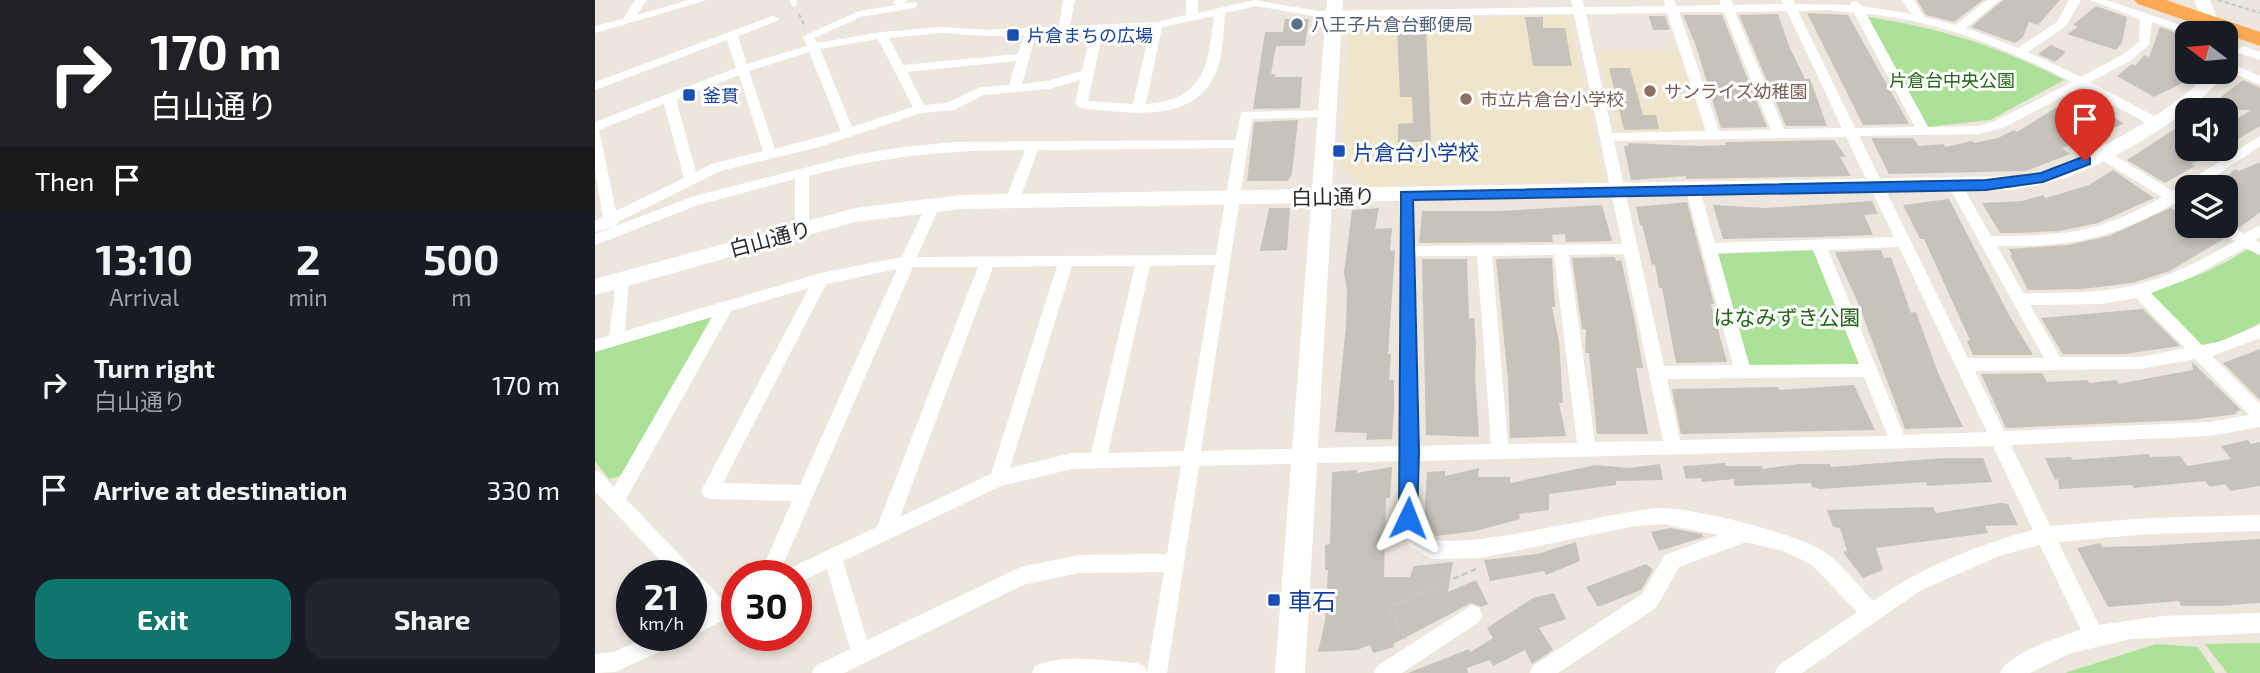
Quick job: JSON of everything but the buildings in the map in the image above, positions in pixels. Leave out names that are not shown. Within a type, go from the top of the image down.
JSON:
[{"type":"highway","points":[[2172,0],[2260,29]]},
{"type":"highway","points":[[2204,2],[2260,22]]},
{"type":"highway","points":[[2145,8],[2184,21]]},
{"type":"street","points":[[627,21],[641,0]]},
{"type":"street","points":[[595,30],[699,0]]},
{"type":"street","points":[[1064,28],[1069,0]]},
{"type":"street","points":[[1192,0],[1192,18]]},
{"type":"street","points":[[1908,0],[1920,20]]},
{"type":"street","points":[[1971,0],[1990,3]]},
{"type":"street","points":[[2021,51],[2062,24],[2075,0]]},
{"type":"street","points":[[2096,0],[2145,8],[2175,24]]},
{"type":"street","points":[[2125,0],[2185,21]]},
{"type":"street","points":[[2204,2],[2219,21]]},
{"type":"street","points":[[595,127],[811,42],[940,30],[988,33],[1157,25],[1241,4],[1269,3],[1310,13],[1334,7],[1856,5],[1958,29],[2021,51],[2083,81],[2153,121]]},
{"type":"street","points":[[1958,29],[1990,3]]},
{"type":"street","points":[[1727,4],[1779,134]]},
{"type":"street","points":[[1789,4],[2093,634]]},
{"type":"street","points":[[1578,5],[1674,446]]},
{"type":"street","points":[[1670,5],[1714,135]]},
{"type":"street","points":[[1856,5],[1924,131]]},
{"type":"street","points":[[1290,673],[1334,7]]},
{"type":"street","points":[[1606,137],[1979,130],[2000,124],[2126,58],[2145,43],[2145,8]]},
{"type":"street","points":[[1098,27],[1081,104],[1169,108],[1186,101],[1206,82],[1214,61],[1220,10]]},
{"type":"street","points":[[595,86],[773,19]]},
{"type":"street","points":[[1139,107],[1157,25]]},
{"type":"street","points":[[1014,90],[1031,30]]},
{"type":"street","points":[[731,34],[770,152]]},
{"type":"street","points":[[882,35],[921,109]]},
{"type":"street","points":[[811,42],[848,132]]},
{"type":"street","points":[[2238,42],[2260,56]]},
{"type":"street","points":[[901,69],[1023,57]]},
{"type":"street","points":[[2238,70],[2260,80]]},
{"type":"street","points":[[595,228],[716,167],[770,152],[814,144],[921,109],[950,107],[980,91],[1049,85],[1086,74]]},
{"type":"street","name":"白山通り","points":[[595,286],[855,215],[933,205],[1011,201],[2014,183],[2070,169],[2199,94],[2207,84]]},
{"type":"street","points":[[669,98],[691,180]]},
{"type":"street","points":[[1157,673],[1246,115],[1327,113]]},
{"type":"street","points":[[595,134],[611,222]]},
{"type":"street","points":[[1986,241],[2063,240],[2105,230],[2172,196],[2260,140]]},
{"type":"street","points":[[595,240],[694,201],[802,173],[905,151],[953,146],[1242,144]]},
{"type":"street","points":[[1011,201],[1033,146]]},
{"type":"street","points":[[2100,153],[2175,198]]},
{"type":"street","points":[[802,173],[802,230]]},
{"type":"street","points":[[1955,186],[2056,365]]},
{"type":"street","points":[[1693,190],[1743,372]]},
{"type":"street","points":[[1406,195],[1411,452],[1408,518],[1415,539],[1432,550],[1474,549],[1635,518],[1664,516],[1786,543],[1818,558],[1870,612]]},
{"type":"street","points":[[775,560],[933,205]]},
{"type":"street","points":[[2019,299],[2103,298],[2138,290],[2211,263],[2260,230]]},
{"type":"street","points":[[2238,236],[2260,250]]},
{"type":"street","points":[[1709,248],[1904,242]]},
{"type":"street","points":[[1818,244],[1899,443]]},
{"type":"street","points":[[1408,251],[1630,249]]},
{"type":"street","points":[[1484,250],[1500,450]]},
{"type":"street","points":[[1561,250],[1587,450]]},
{"type":"street","points":[[885,531],[988,260]]},
{"type":"street","points":[[595,346],[821,279],[907,262],[1224,260]]},
{"type":"street","points":[[998,479],[1066,261]]},
{"type":"street","points":[[1098,459],[1145,261]]},
{"type":"street","points":[[615,340],[622,278]]},
{"type":"street","points":[[804,493],[711,491],[821,279]]},
{"type":"street","points":[[2138,290],[2260,418]]},
{"type":"street","points":[[616,500],[726,307]]},
{"type":"street","points":[[1963,365],[2140,363],[2220,348],[2260,331]]},
{"type":"street","points":[[1658,373],[1869,370]]},
{"type":"street","points":[[812,567],[998,479],[1072,461],[1899,443],[2209,429],[2260,418]]},
{"type":"street","points":[[595,479],[673,560]]},
{"type":"street","points":[[1785,673],[1870,612],[1915,584],[1985,553],[2045,535],[2148,526],[2260,523]]},
{"type":"street","points":[[1540,673],[1649,601],[1672,561],[1747,533]]},
{"type":"street","points":[[833,558],[861,652]]},
{"type":"street","points":[[822,673],[1021,576],[1079,564],[1175,563]]},
{"type":"street","points":[[1384,673],[1472,615]]},
{"type":"street","points":[[2010,673],[2037,655],[2093,634],[2142,628],[2260,623]]},
{"type":"street","points":[[595,664],[615,662],[639,651]]},
{"type":"street","points":[[1042,673],[1078,669],[1137,673]]},
{"type":"lane","points":[[811,42],[840,20],[905,3]]},
{"type":"path","points":[[2237,6],[2239,0]]},
{"type":"path","points":[[793,2],[811,42]]},
{"type":"path","points":[[2204,2],[2237,6],[2260,13]]},
{"type":"path","points":[[1412,654],[1390,607],[1478,569],[1474,549]]},
{"type":"shaded area","name":"市立片倉台小学校","points":[[1563,16],[1569,19],[1604,177],[1598,182],[1367,186],[1341,171],[1349,26],[1362,19]]},
{"type":"shaded area","name":"サンライズ幼稚園","points":[[1677,49],[1704,131],[1618,132],[1598,50]]},
{"type":"green space","name":"片倉台中央公園","points":[[1868,17],[1919,26],[1969,40],[2064,80],[1990,120],[1928,127]]},
{"type":"green space","points":[[2248,249],[2260,256],[2260,323],[2226,340],[2202,346],[2147,291],[2199,274]]},
{"type":"green space","name":"はなみずき公園","points":[[1815,250],[1861,364],[1750,366],[1716,254]]},
{"type":"green space","points":[[707,316],[713,319],[621,476],[609,479],[595,461],[595,351]]},
{"type":"green space","points":[[2260,643],[2260,673],[2227,673],[2205,644]]},
{"type":"green space","points":[[2156,644],[2198,647],[2215,673],[2065,673]]},
{"type":"place","name":"八王子片倉台郵便局","points":[[1297,24]]},
{"type":"place","name":"片倉まちの広場","points":[[1013,35]]},
{"type":"place","name":"サンライズ幼稚園","points":[[1650,91]]},
{"type":"place","name":"釜貫","points":[[689,95]]},
{"type":"place","name":"市立片倉台小学校","points":[[1466,99]]},
{"type":"place","name":"片倉台小学校","points":[[1339,151]]},
{"type":"place","name":"車石","points":[[1274,600]]},
{"type":"route","points":[[1408,518],[1411,452],[1406,195],[1986,185],[2043,177],[2070,169],[2085,161]]}]
